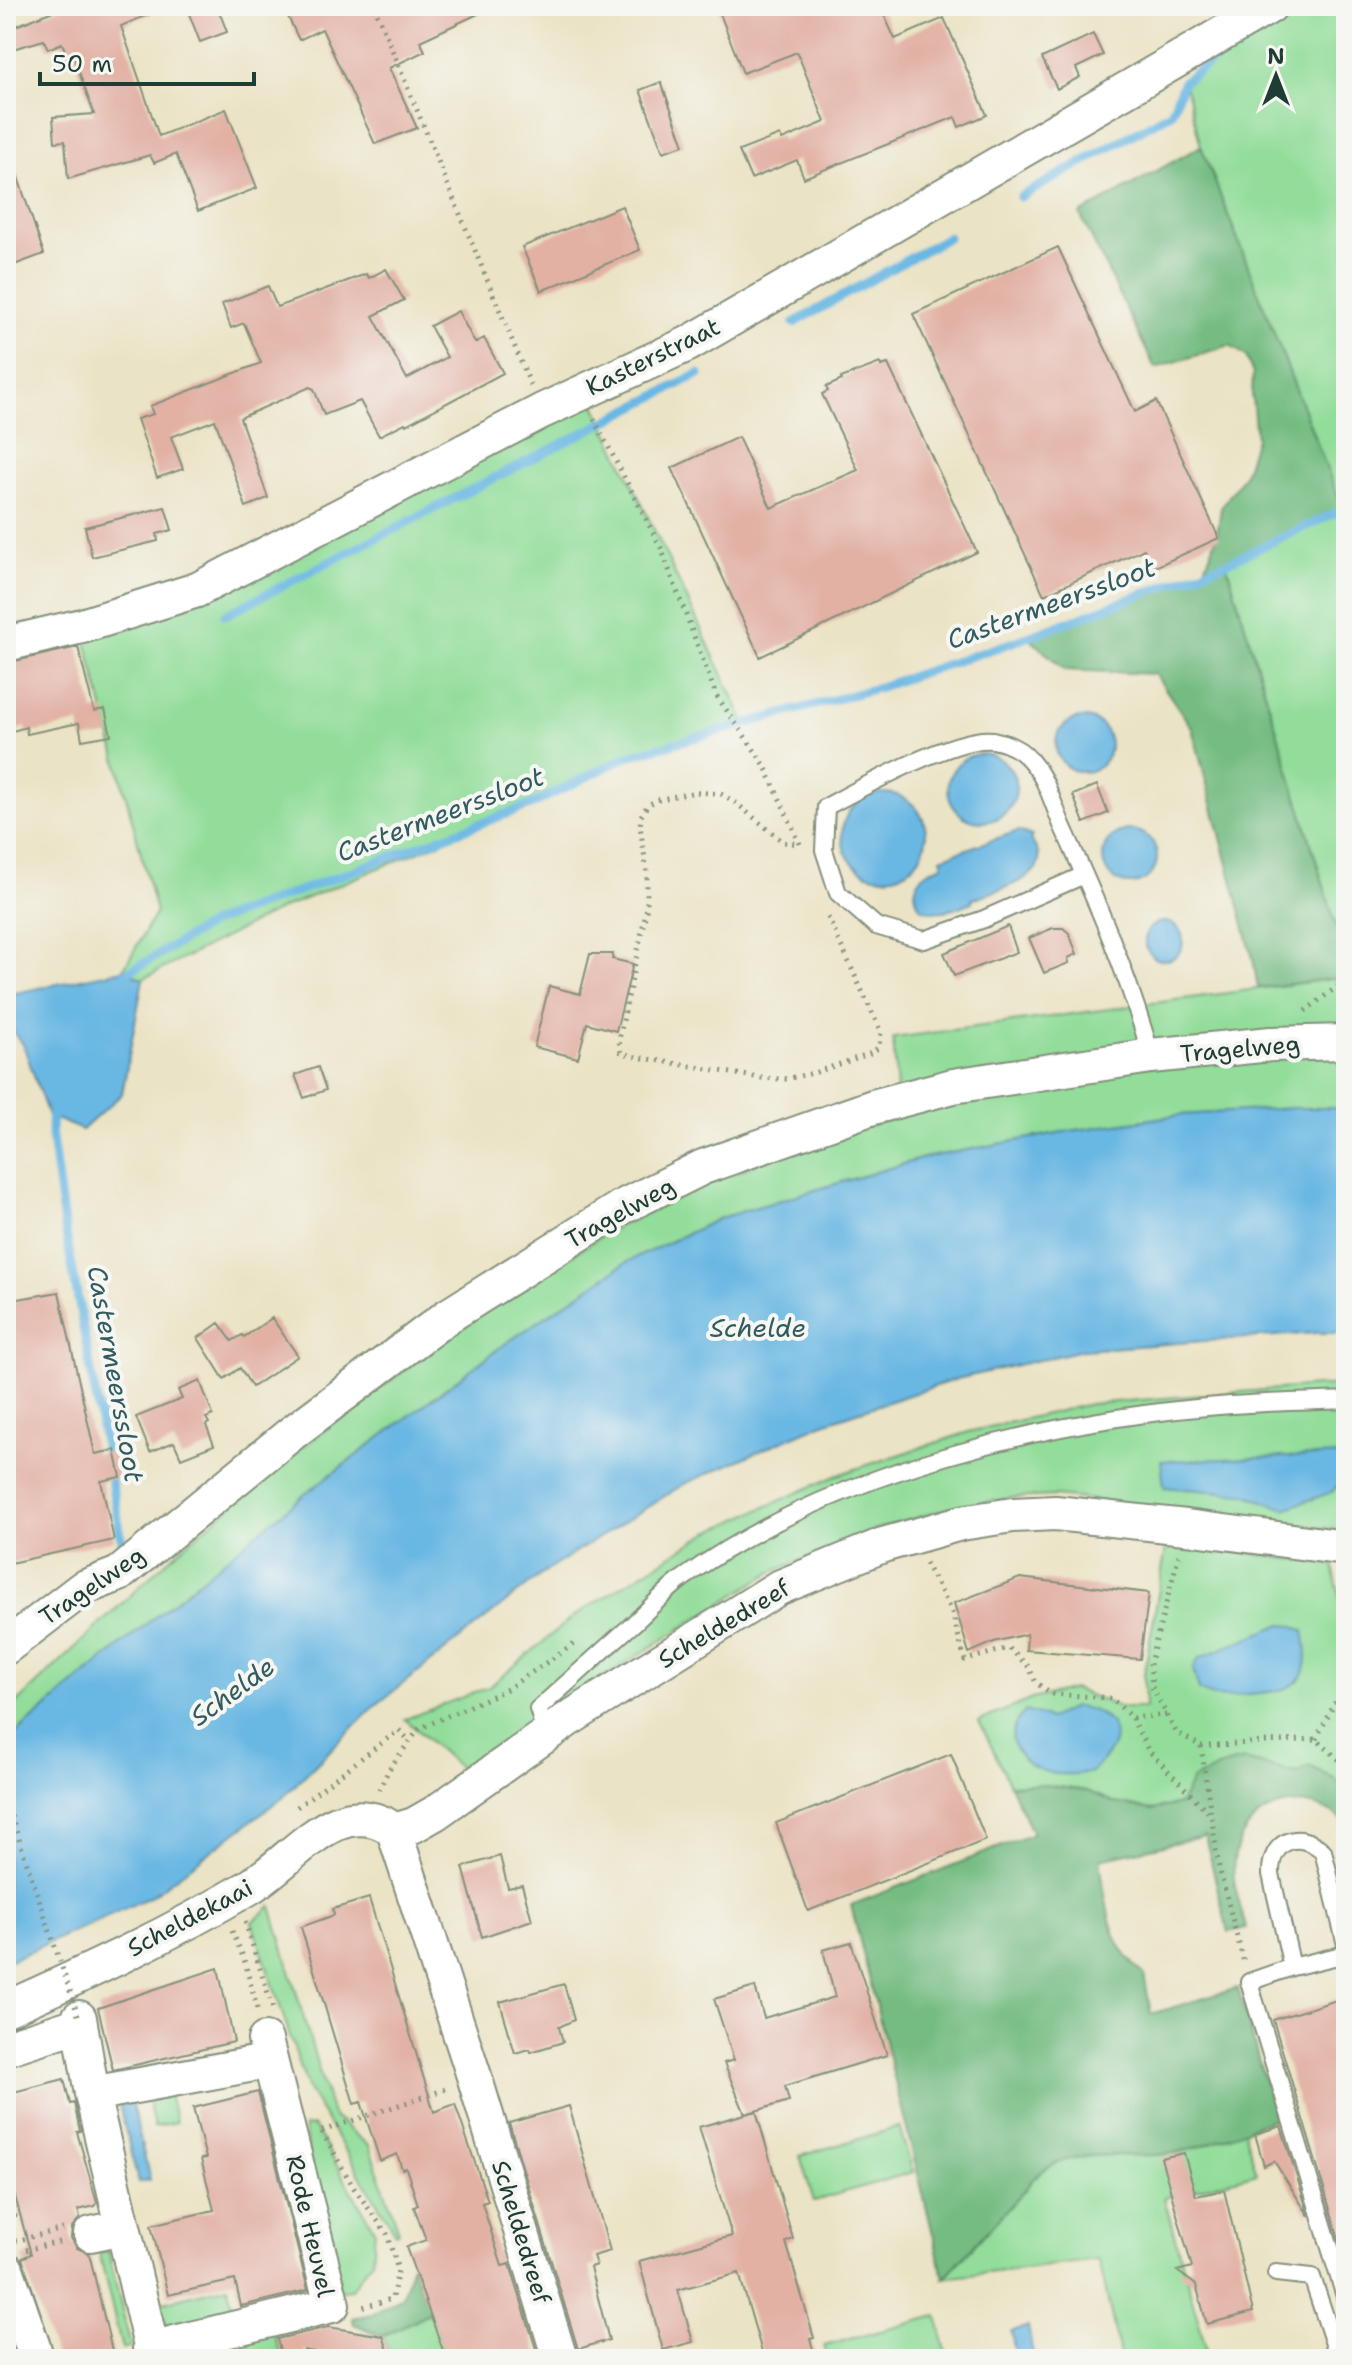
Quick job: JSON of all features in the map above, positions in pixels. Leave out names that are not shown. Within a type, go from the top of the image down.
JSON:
[{"type":"street","name":"Kasterstraat","points":[[6,644],[82,626],[197,590],[542,411],[688,344],[1270,6]]},
{"type":"street","name":"Tragelweg","points":[[6,1647],[83,1588],[119,1574],[292,1433],[448,1316],[622,1207],[703,1167],[873,1107],[953,1086],[1151,1056],[1271,1044],[1346,1042]]},
{"type":"street","name":"Scheldedreef","points":[[560,2359],[475,2079],[380,1824],[414,1825],[546,1735],[778,1588],[883,1545],[961,1523],[1055,1513],[1346,1548]]},
{"type":"street","name":"Scheldekaai","points":[[6,2048],[52,2011],[263,1879],[337,1823],[380,1824]]},
{"type":"street","name":"Rode Heuvel","points":[[52,2011],[92,2094],[109,2224],[152,2354],[332,2305],[266,2055]]},
{"type":"street","points":[[92,2094],[266,2055],[287,2159]]},
{"type":"street","points":[[13,2260],[37,2359]]},
{"type":"lane","points":[[1084,875],[984,919],[924,940],[876,926],[838,893],[824,850],[826,807],[898,769],[978,740],[994,740],[1012,746],[1029,759],[1047,784],[1059,819],[1084,875],[1137,1006],[1151,1056]]},
{"type":"lane","points":[[546,1735],[538,1709],[681,1580],[745,1538],[849,1489],[985,1447],[1090,1424],[1230,1405],[1346,1400]]},
{"type":"lane","points":[[1292,1967],[1271,1874],[1275,1852],[1282,1844],[1304,1839],[1323,1851],[1346,1945]]},
{"type":"lane","points":[[1346,1954],[1292,1967],[1249,1982],[1346,2300]]},
{"type":"lane","points":[[1276,2273],[1312,2277],[1339,2359]]},
{"type":"path","points":[[374,6],[542,411]]},
{"type":"path","points":[[595,421],[661,548],[716,695],[764,764],[801,852]]},
{"type":"path","points":[[800,844],[783,842],[727,796],[713,792],[656,800],[643,811],[640,826],[647,872],[647,907],[619,1040],[621,1052],[769,1079],[814,1073],[871,1053],[880,1044],[881,1032],[825,910]]},
{"type":"path","points":[[1186,1527],[1150,1663],[1152,1687],[1176,1732],[1201,1746],[1316,1739],[1346,1766]]},
{"type":"path","points":[[925,1563],[951,1609],[965,1660],[1009,1648],[1029,1667],[1036,1683],[1053,1694],[1111,1698],[1132,1718],[1148,1750],[1211,1815]]},
{"type":"path","points":[[380,1824],[389,1769],[419,1729],[507,1689],[582,1638]]},
{"type":"path","points":[[1316,1739],[1346,1682]]},
{"type":"path","points":[[1132,1718],[1166,1715]]},
{"type":"path","points":[[291,1812],[399,1730],[410,1741]]},
{"type":"path","points":[[1201,1746],[1219,1868],[1249,1982]]},
{"type":"path","points":[[6,1801],[52,2011]]},
{"type":"path","points":[[46,1954],[59,1949]]},
{"type":"path","points":[[244,1959],[266,2055]]},
{"type":"path","points":[[322,2131],[475,2079]]},
{"type":"path","points":[[6,2184],[14,2215],[6,2230]]},
{"type":"path","points":[[6,2243],[109,2224]]},
{"type":"path","points":[[13,2260],[109,2224]]},
{"type":"green space","points":[[1303,6],[1346,6],[1346,959],[1226,563],[1343,510],[1201,146],[1184,81],[1226,50]]},
{"type":"green space","points":[[1201,146],[1343,510],[1226,563],[1346,959],[1346,977],[1258,988],[1192,728],[1155,674],[1065,670],[1028,637],[1204,571],[1217,536],[1221,508],[1244,475],[1256,438],[1253,374],[1246,356],[1230,345],[1155,368],[1080,214]]},
{"type":"green space","points":[[588,390],[746,724],[628,756],[533,804],[283,908],[143,979],[123,970],[156,912],[82,626]]},
{"type":"green space","points":[[1346,977],[1346,1108],[1179,1115],[1063,1132],[924,1158],[720,1218],[627,1262],[502,1346],[304,1495],[6,1742],[6,1713],[172,1556],[341,1417],[480,1315],[609,1231],[710,1182],[811,1143],[899,1117],[893,1038]]},
{"type":"green space","points":[[1346,1386],[1346,1531],[1055,1496],[1011,1498],[958,1506],[877,1529],[770,1573],[557,1706],[465,1773],[405,1719],[489,1687],[574,1616],[709,1532],[840,1474],[972,1431],[1090,1404]]},
{"type":"green space","points":[[1167,1542],[1333,1565],[1346,1629],[1346,1792],[1295,1773],[1245,1760],[1180,1804],[1152,1810],[1115,1803],[1087,1791],[1038,1784],[1010,1785],[979,1721],[1032,1699],[1074,1689],[1121,1708],[1145,1708],[1144,1674]]},
{"type":"green space","points":[[1245,1760],[1295,1773],[1310,1766],[1336,1780],[1346,1791],[1346,1823],[1331,1812],[1297,1804],[1265,1812],[1252,1822],[1242,1837],[1234,1864],[1246,1928],[1228,1932],[1205,1836],[1100,1859],[1111,1922],[1123,1950],[1144,1974],[1151,2014],[1238,1988],[1275,2118],[1174,2153],[1093,2156],[1054,2164],[1038,2174],[944,2278],[851,1905],[1033,1834],[1010,1785],[1038,1784],[1087,1791],[1115,1803],[1152,1810],[1180,1804],[1192,1780],[1227,1764]]},
{"type":"green space","points":[[271,1906],[332,2115],[369,2146],[399,2231],[396,2233],[308,2090],[252,1922]]},
{"type":"green space","points":[[168,2090],[176,2122],[154,2127],[147,2095]]},
{"type":"green space","points":[[314,2126],[375,2231],[372,2260],[351,2289],[336,2291],[304,2127]]},
{"type":"green space","points":[[899,2127],[913,2172],[814,2201],[800,2156]]},
{"type":"green space","points":[[1244,2130],[1257,2173],[1164,2198],[1207,2352],[1181,2359],[1121,2359],[1099,2260],[944,2278],[1038,2174],[1054,2164],[1092,2156],[1173,2153]]},
{"type":"green space","points":[[108,2251],[131,2347],[122,2349],[99,2252]]},
{"type":"green space","points":[[412,2264],[430,2312],[383,2336],[354,2324],[352,2318],[372,2314],[402,2297]]},
{"type":"green space","points":[[228,2286],[233,2310],[166,2327],[159,2303]]},
{"type":"green space","points":[[430,2312],[446,2359],[391,2359],[383,2336]]},
{"type":"green space","points":[[937,2316],[948,2359],[828,2359],[824,2346]]},
{"type":"green space","points":[[272,2329],[282,2359],[227,2359],[208,2354],[182,2357]]},
{"type":"water","points":[[1083,718],[1102,726],[1110,745],[1102,764],[1083,772],[1064,764],[1056,745],[1064,726]]},
{"type":"water","points":[[982,754],[1006,764],[1016,788],[1006,812],[982,822],[958,812],[948,788],[958,764]]},
{"type":"water","points":[[884,793],[900,796],[914,805],[923,819],[926,835],[923,851],[914,865],[900,874],[884,877],[868,874],[854,865],[845,851],[842,835],[845,819],[854,805],[868,796]]},
{"type":"water","points":[[1130,830],[1149,838],[1157,857],[1149,876],[1130,884],[1111,876],[1103,857],[1111,838]]},
{"type":"water","points":[[1018,831],[1032,836],[1030,840],[1038,853],[1038,864],[1032,873],[1010,886],[972,899],[972,902],[954,909],[933,911],[920,907],[916,899],[916,885],[929,871],[943,865],[941,858]]},
{"type":"water","points":[[1164,922],[1177,928],[1183,941],[1177,954],[1164,960],[1151,954],[1145,941],[1151,928]]},
{"type":"water","points":[[123,970],[143,979],[122,1094],[82,1130],[48,1116],[23,1044],[6,1024],[6,995]]},
{"type":"water","name":"Schelde","points":[[1346,1108],[1346,1333],[1082,1350],[957,1379],[821,1424],[684,1484],[543,1573],[376,1705],[283,1797],[150,1897],[6,1962],[6,1742],[304,1495],[502,1346],[627,1262],[720,1218],[924,1158],[1063,1132],[1179,1115]]},
{"type":"water","points":[[1346,1455],[1346,1475],[1332,1492],[1285,1509],[1244,1494],[1164,1487],[1161,1461]]},
{"type":"water","points":[[1282,1624],[1304,1631],[1306,1663],[1298,1681],[1289,1687],[1264,1693],[1217,1696],[1199,1690],[1193,1669],[1199,1658]]},
{"type":"water","points":[[1074,1707],[1098,1713],[1114,1730],[1115,1738],[1110,1751],[1090,1773],[1052,1773],[1022,1758],[1016,1750],[1013,1731],[1026,1711],[1050,1719]]},
{"type":"water","points":[[129,2092],[150,2180],[138,2182],[117,2095]]},
{"type":"water","points":[[1028,2327],[1034,2359],[1016,2359],[1011,2331]]},
{"type":"building","points":[[65,6],[169,6],[121,26],[159,136],[226,109],[257,188],[198,211],[176,154],[154,163],[150,155],[68,179],[65,141],[55,142],[53,117],[94,114],[74,58],[69,60],[62,43],[48,49],[44,40],[6,51],[6,30]]},
{"type":"building","points":[[186,6],[217,6],[227,32],[200,42]]},
{"type":"building","points":[[283,6],[495,6],[420,41],[425,51],[389,68],[417,128],[375,144],[322,29],[299,40]]},
{"type":"building","points":[[717,6],[880,6],[895,39],[944,18],[987,115],[959,127],[955,117],[804,178],[797,160],[751,179],[739,151],[780,135],[782,140],[825,122],[797,52],[743,73]]},
{"type":"building","points":[[1093,34],[1103,55],[1076,68],[1080,77],[1057,89],[1042,58]]},
{"type":"building","points":[[661,82],[684,145],[663,152],[640,90]]},
{"type":"building","points":[[10,154],[44,254],[6,268],[6,155]]},
{"type":"building","points":[[622,206],[640,250],[541,291],[522,247]]},
{"type":"building","points":[[1058,247],[1135,412],[1156,401],[1219,538],[1153,568],[1144,549],[1044,595],[913,314]]},
{"type":"building","points":[[386,269],[404,300],[373,316],[407,379],[447,357],[430,326],[458,311],[475,343],[484,338],[503,373],[406,425],[379,436],[360,401],[324,415],[314,389],[310,387],[240,418],[268,498],[246,507],[215,420],[171,437],[183,469],[157,478],[137,419],[153,414],[150,406],[261,363],[244,323],[231,328],[222,304],[268,286],[277,307],[366,274],[369,278]]},
{"type":"building","points":[[880,363],[881,366],[888,364],[977,552],[760,657],[672,468],[738,437],[771,508],[858,470],[822,394],[828,391],[826,387],[841,378]]},
{"type":"building","points":[[165,507],[172,530],[157,534],[158,541],[92,557],[85,527]]},
{"type":"building","points":[[78,647],[94,711],[105,709],[111,735],[82,740],[79,723],[27,734],[26,727],[6,733],[6,663]]},
{"type":"building","points":[[1097,785],[1108,813],[1084,823],[1073,795]]},
{"type":"building","points":[[1008,926],[1017,952],[954,976],[944,953]]},
{"type":"building","points":[[1053,928],[1063,928],[1069,933],[1077,954],[1068,958],[1069,963],[1044,973],[1029,938]]},
{"type":"building","points":[[590,954],[613,954],[612,959],[633,964],[616,1031],[587,1023],[578,1058],[534,1047],[549,986],[580,994]]},
{"type":"building","points":[[318,1067],[326,1090],[304,1098],[295,1075]]},
{"type":"building","points":[[59,1292],[95,1454],[115,1450],[121,1477],[101,1481],[114,1540],[6,1564],[6,1301]]},
{"type":"building","points":[[272,1318],[298,1356],[252,1387],[240,1368],[224,1379],[198,1338],[219,1323],[232,1341],[242,1335],[244,1337]]},
{"type":"building","points":[[200,1381],[213,1415],[206,1418],[209,1423],[206,1425],[214,1445],[181,1458],[174,1442],[150,1452],[136,1417],[182,1399],[178,1390]]},
{"type":"building","points":[[1020,1578],[1149,1593],[1140,1659],[1026,1650],[1027,1634],[994,1642],[969,1653],[954,1603]]},
{"type":"building","points":[[951,1754],[986,1840],[808,1911],[776,1823]]},
{"type":"building","points":[[500,1856],[508,1888],[522,1885],[532,1920],[482,1937],[463,1867]]},
{"type":"building","points":[[369,1898],[434,2112],[455,2104],[488,2201],[482,2203],[502,2266],[510,2264],[539,2359],[446,2359],[406,2247],[426,2240],[414,2207],[418,2205],[406,2168],[402,2169],[397,2154],[380,2161],[361,2102],[354,2104],[301,1927],[334,1915],[333,1909]]},
{"type":"building","points":[[851,1942],[887,2055],[785,2086],[789,2101],[745,2114],[724,2063],[734,2060],[714,1999],[755,1987],[764,2018],[835,1997],[823,1950]]},
{"type":"building","points":[[218,1968],[234,2042],[113,2070],[98,2008]]},
{"type":"building","points":[[564,1984],[574,2020],[559,2027],[563,2042],[531,2052],[530,2049],[515,2053],[500,2002]]},
{"type":"building","points":[[1346,1997],[1346,2262],[1273,2020]]},
{"type":"building","points":[[64,2079],[70,2104],[74,2103],[80,2131],[77,2132],[97,2203],[78,2210],[80,2218],[72,2227],[71,2238],[77,2248],[89,2253],[114,2359],[56,2359],[22,2258],[31,2254],[6,2164],[6,2094]]},
{"type":"building","points":[[258,2092],[308,2290],[241,2306],[235,2280],[168,2295],[151,2225],[214,2210],[201,2159],[206,2158],[193,2108]]},
{"type":"building","points":[[569,2106],[610,2251],[593,2256],[596,2265],[590,2267],[609,2340],[578,2349],[509,2123]]},
{"type":"building","points":[[756,2111],[793,2239],[786,2242],[814,2338],[810,2339],[816,2359],[764,2359],[739,2273],[678,2290],[693,2342],[663,2350],[639,2261],[732,2236],[699,2127]]},
{"type":"building","points":[[1281,2126],[1309,2216],[1274,2161],[1264,2166],[1255,2134]]},
{"type":"building","points":[[1184,2153],[1196,2196],[1224,2190],[1253,2312],[1207,2324],[1196,2285],[1177,2271],[1192,2267],[1161,2158]]},
{"type":"building","points":[[328,2327],[383,2336],[391,2359],[354,2359],[304,2350],[307,2359],[282,2359],[277,2339]]},
{"type":"waterway","points":[[1271,24],[1303,6]]},
{"type":"waterway","points":[[1020,197],[1171,113],[1184,81],[1227,50]]},
{"type":"waterway","points":[[794,323],[948,237]]},
{"type":"waterway","points":[[225,615],[699,374]]},
{"type":"waterway","name":"Castermeerssloot","points":[[120,977],[212,923],[533,804],[628,756],[877,688],[1028,637],[1226,563],[1346,508]]},
{"type":"waterway","name":"Castermeerssloot","points":[[52,1107],[51,1131],[63,1217],[122,1541]]}]
